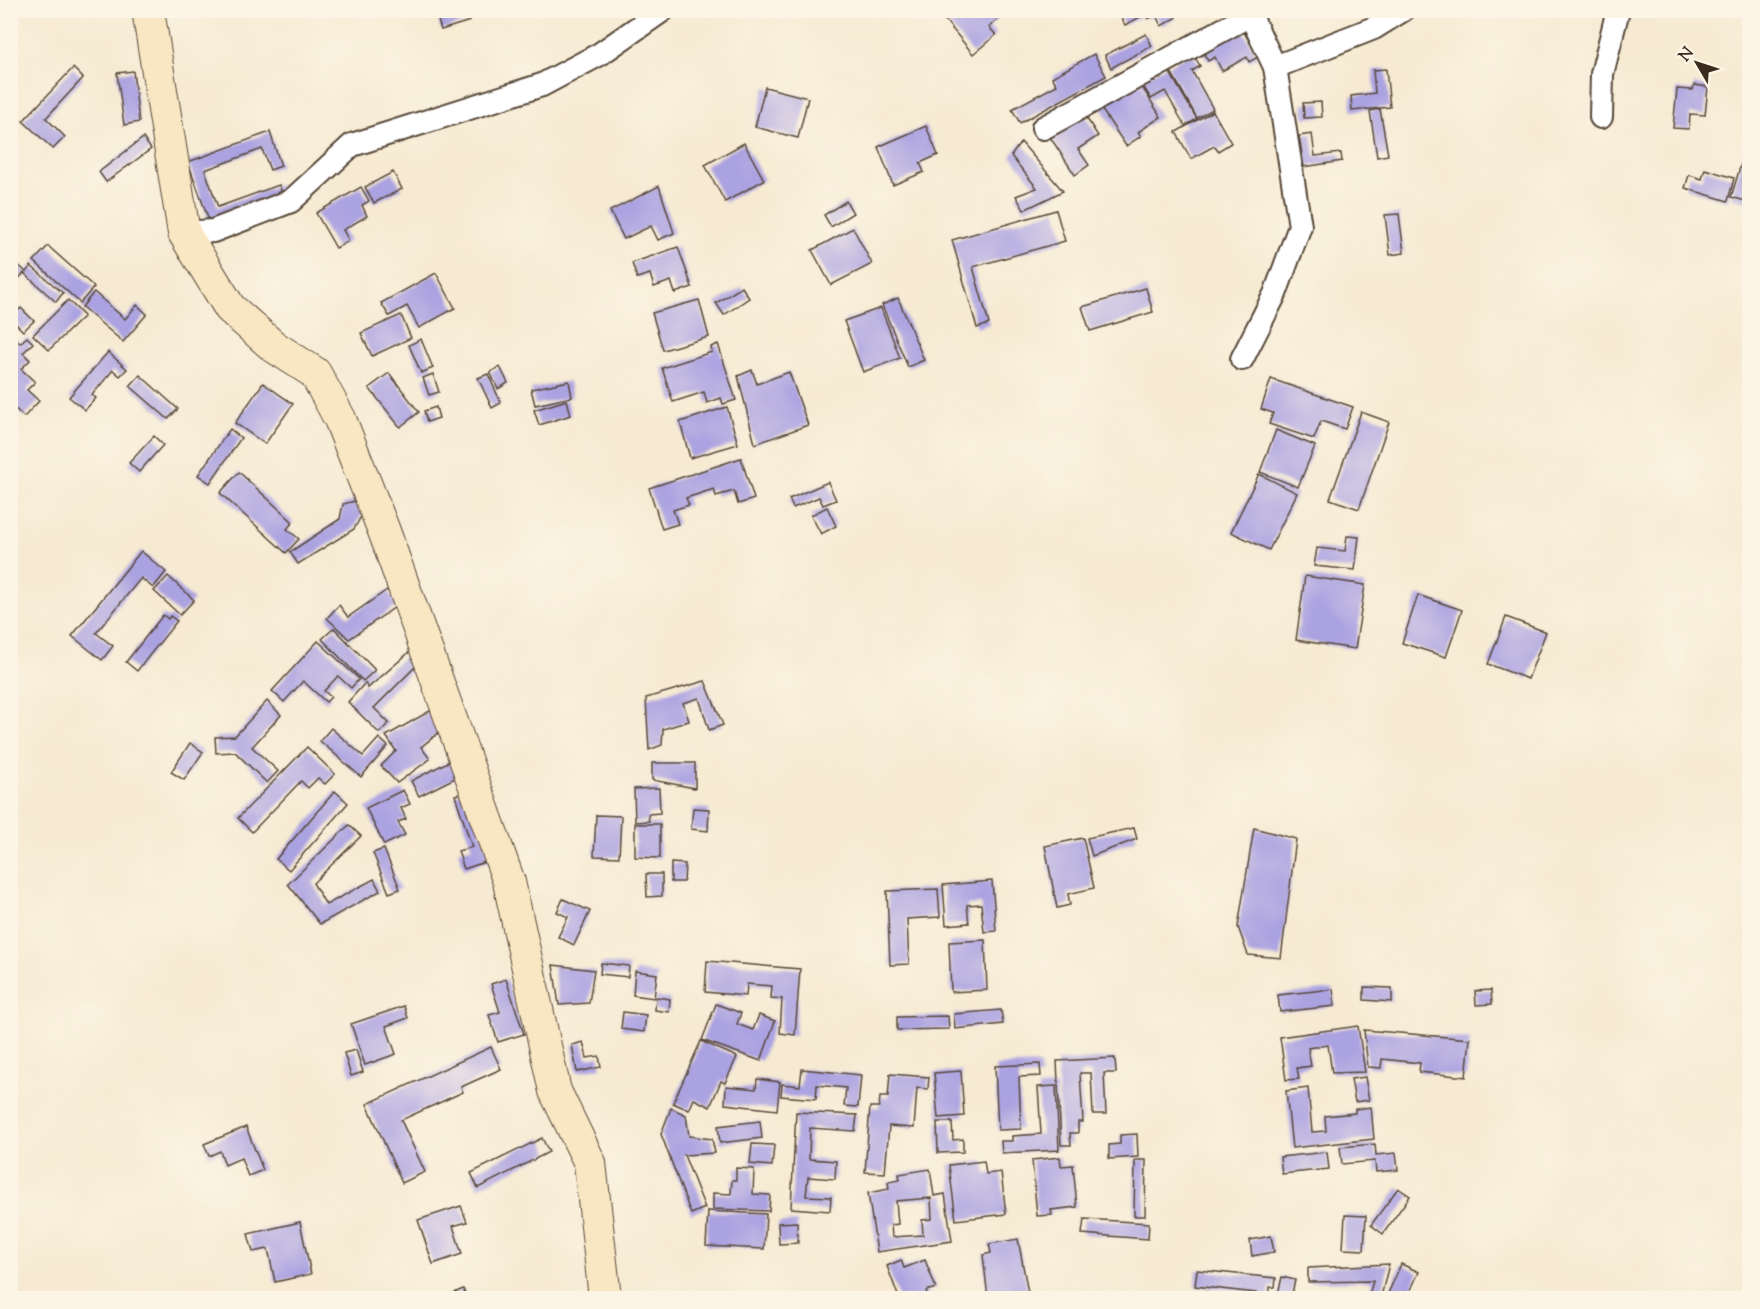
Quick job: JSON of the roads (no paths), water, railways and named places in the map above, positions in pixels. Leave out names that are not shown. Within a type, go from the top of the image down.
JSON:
[{"type":"street","points":[[148,10],[184,233],[230,308],[273,346],[315,372],[340,419],[384,531],[509,882],[555,1091],[590,1163],[605,1299]]},
{"type":"street","points":[[184,233],[213,231],[291,201],[352,145],[542,86],[600,54],[663,10]]},
{"type":"street","points":[[1275,67],[1374,28],[1403,10]]},
{"type":"street","points":[[1600,117],[1602,74],[1618,10]]},
{"type":"street","points":[[1043,128],[1249,13],[1275,67],[1299,226],[1275,294],[1242,359]]}]
